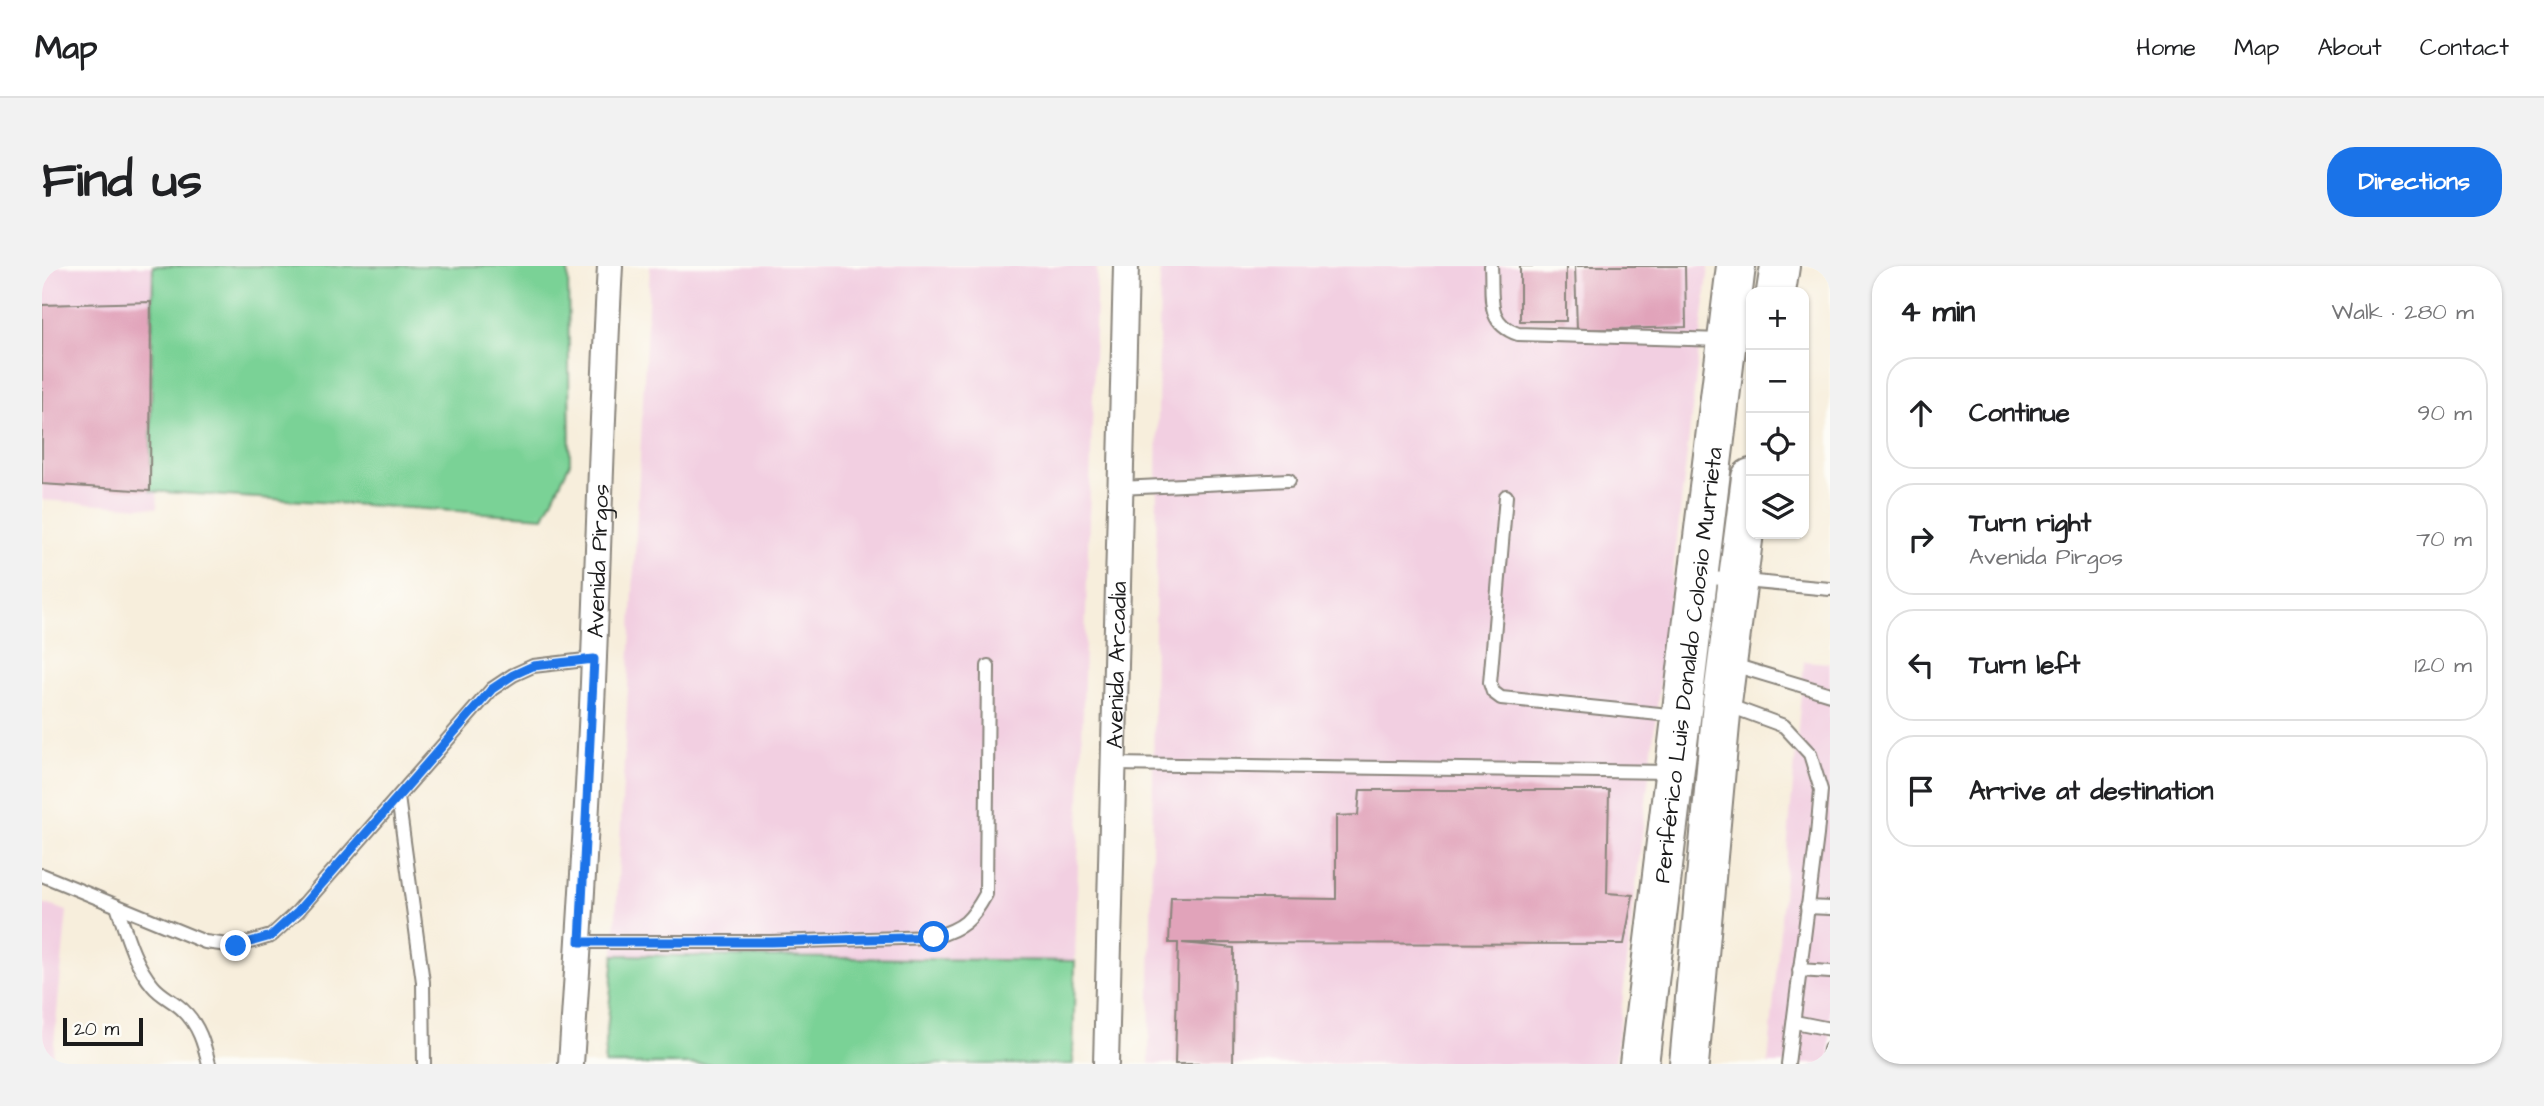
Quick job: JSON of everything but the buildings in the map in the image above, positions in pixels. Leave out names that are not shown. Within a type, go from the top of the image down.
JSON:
[{"type":"main road","name":"Periférico Luis Donaldo Colosio Murrieta","points":[[1689,1064],[1699,701],[1699,577],[1736,266]]},
{"type":"main road","points":[[1777,287],[1780,266]]},
{"type":"main road","name":"Periférico Luis Donaldo Colosio Murrieta","points":[[1639,1064],[1676,772],[1699,701],[1727,663],[1746,515]]},
{"type":"street","name":"Avenida Pirgos","points":[[571,1064],[594,659],[598,509],[610,266]]},
{"type":"street","name":"Avenida Arcadia","points":[[1105,1064],[1125,267]]},
{"type":"lane","points":[[1491,266],[1495,319],[1501,327],[1518,334],[1726,341]]},
{"type":"lane","points":[[1119,488],[1289,480]]},
{"type":"lane","points":[[1506,496],[1490,682],[1493,692],[1501,698],[1699,701],[1784,726],[1810,754],[1821,790],[1788,1064]]},
{"type":"lane","points":[[1699,577],[1830,589]]},
{"type":"lane","points":[[42,875],[205,942],[236,946],[271,936],[298,911],[492,689],[533,666],[594,659]]},
{"type":"lane","points":[[1727,663],[1830,694]]},
{"type":"lane","points":[[580,942],[771,942],[934,937],[960,929],[975,914],[986,894],[988,666]]},
{"type":"lane","points":[[1114,764],[1676,772]]},
{"type":"lane","points":[[398,797],[424,982],[424,1064]]},
{"type":"lane","points":[[117,906],[141,968],[154,988],[185,1012],[201,1034],[209,1064]]},
{"type":"lane","points":[[1807,907],[1830,908]]},
{"type":"lane","points":[[1798,970],[1830,972]]},
{"type":"lane","points":[[1795,1022],[1830,1029]]},
{"type":"lane","points":[[1828,1064],[1830,1049]]},
{"type":"shaded area","points":[[42,266],[159,266],[157,508],[42,500]]},
{"type":"shaded area","points":[[650,266],[1097,266],[1075,961],[614,955]]},
{"type":"shaded area","points":[[1160,266],[1709,266],[1615,1064],[1149,1064]]},
{"type":"shaded area","points":[[1804,661],[1830,663],[1830,1064],[1768,1064]]},
{"type":"shaded area","points":[[42,903],[67,911],[52,1064],[42,1064]]},
{"type":"green space","points":[[153,266],[568,266],[570,463],[544,517],[150,491]]},
{"type":"green space","points":[[614,955],[1075,961],[1073,1064],[604,1064]]},
{"type":"route","points":[[236,946],[271,936],[298,911],[492,689],[533,666],[594,659],[580,942],[771,942],[934,937]]}]
